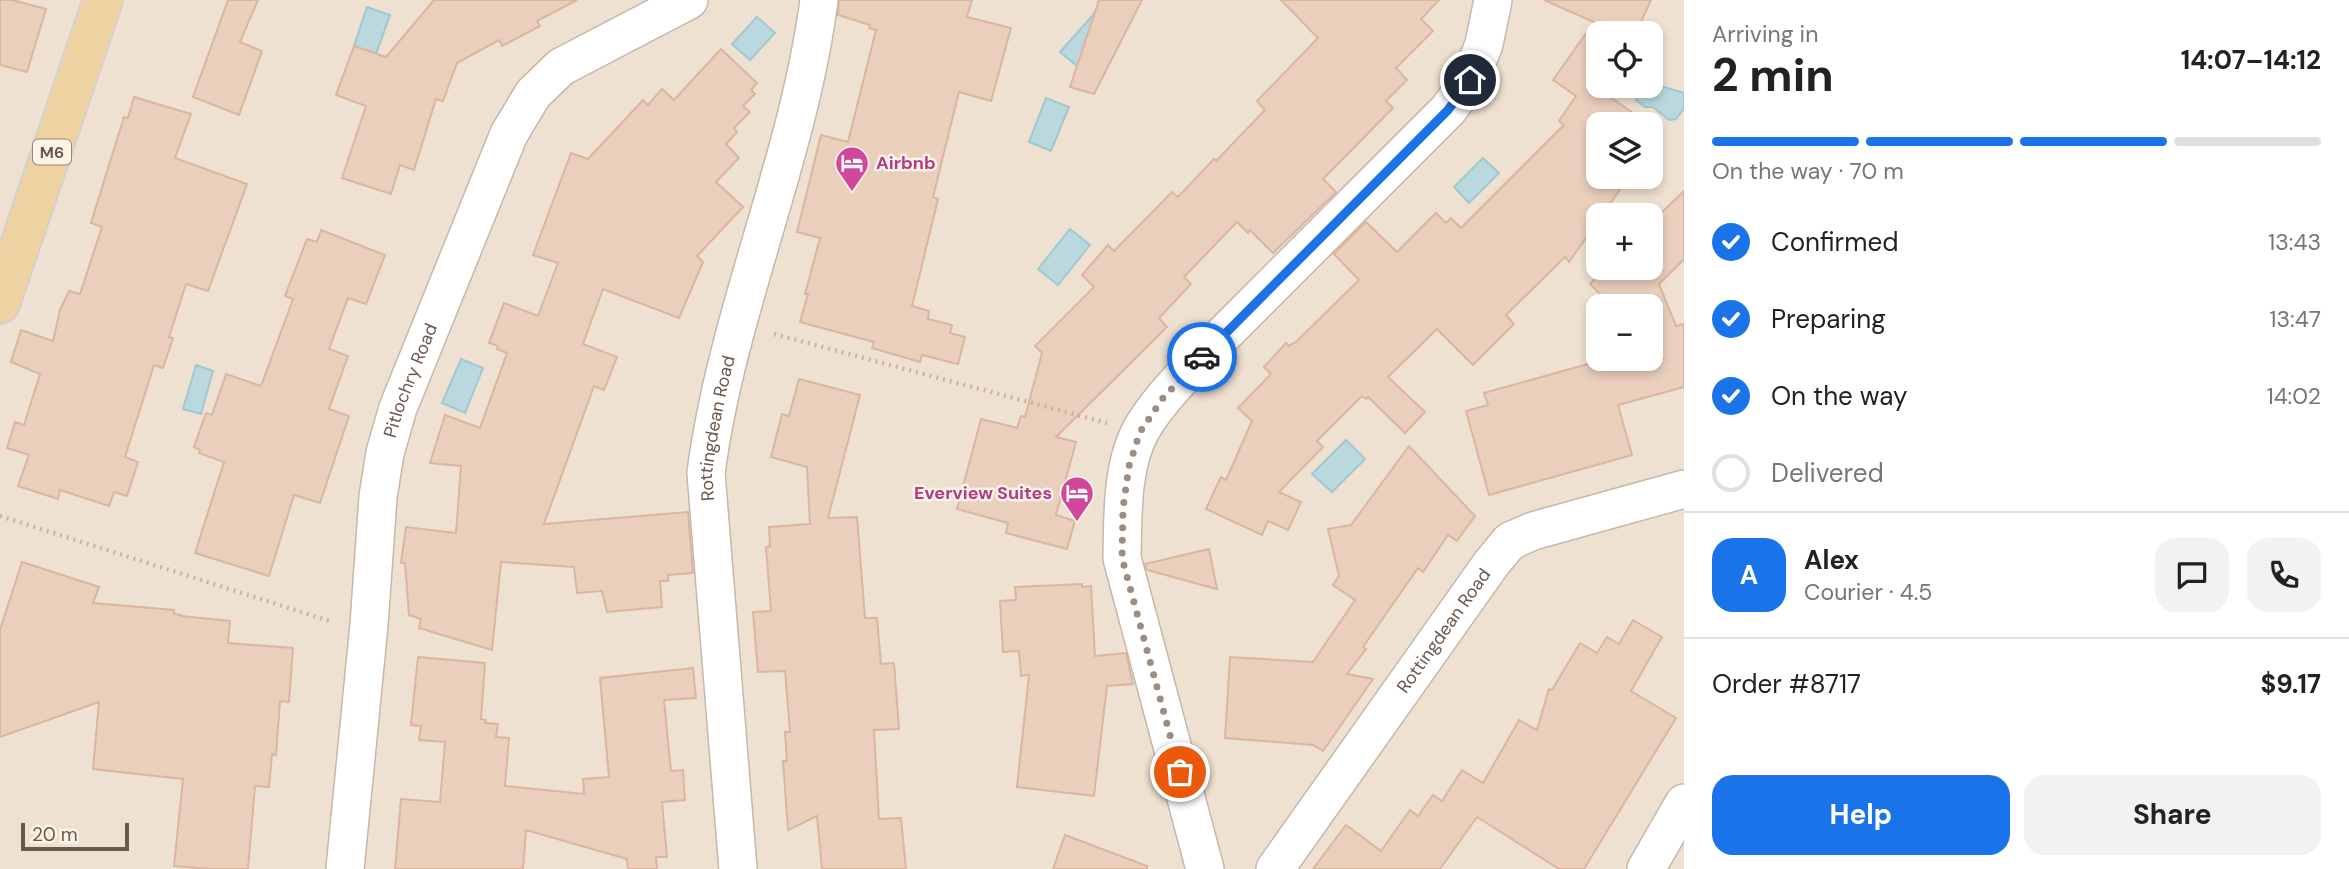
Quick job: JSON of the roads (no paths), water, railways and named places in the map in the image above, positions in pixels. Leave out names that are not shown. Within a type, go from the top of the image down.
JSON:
[{"type":"main road","name":"M6","points":[[0,304],[103,0]]},
{"type":"street","name":"Pitlochry Road","points":[[345,869],[369,625],[378,497],[385,453],[398,408],[509,134],[533,94],[561,67],[689,0]]},
{"type":"street","name":"Rottingdean Road","points":[[738,869],[706,473],[713,420],[783,165],[813,43],[819,0]]},
{"type":"street","points":[[1205,869],[1122,558],[1123,508],[1129,466],[1140,432],[1163,398],[1196,362],[1448,110],[1470,80],[1484,44],[1493,0]]},
{"type":"street","name":"Rottingdean Road","points":[[1275,869],[1483,575],[1510,541],[1533,531],[1684,489]]},
{"type":"street","points":[[1646,869],[1684,803]]},
{"type":"water","points":[[367,7],[390,15],[376,54],[354,46]]},
{"type":"water","points":[[1094,14],[1110,30],[1094,60],[1077,66],[1060,52]]},
{"type":"water","points":[[757,17],[775,33],[750,60],[732,44]]},
{"type":"water","points":[[1663,87],[1684,93],[1684,108],[1676,119],[1669,120],[1663,112],[1653,107],[1645,107],[1636,100],[1663,98]]},
{"type":"water","points":[[1046,98],[1069,107],[1051,151],[1029,142]]},
{"type":"water","points":[[1483,158],[1499,173],[1469,203],[1454,187]]},
{"type":"water","points":[[1070,229],[1090,245],[1058,285],[1038,269]]},
{"type":"water","points":[[461,359],[483,368],[465,413],[442,403]]},
{"type":"water","points":[[196,365],[213,371],[201,414],[183,409]]},
{"type":"water","points":[[1346,440],[1365,459],[1332,492],[1312,474]]},
{"type":"place","name":"Airbnb","points":[[852,193]]},
{"type":"place","name":"Everview Suites","points":[[1077,523]]}]
